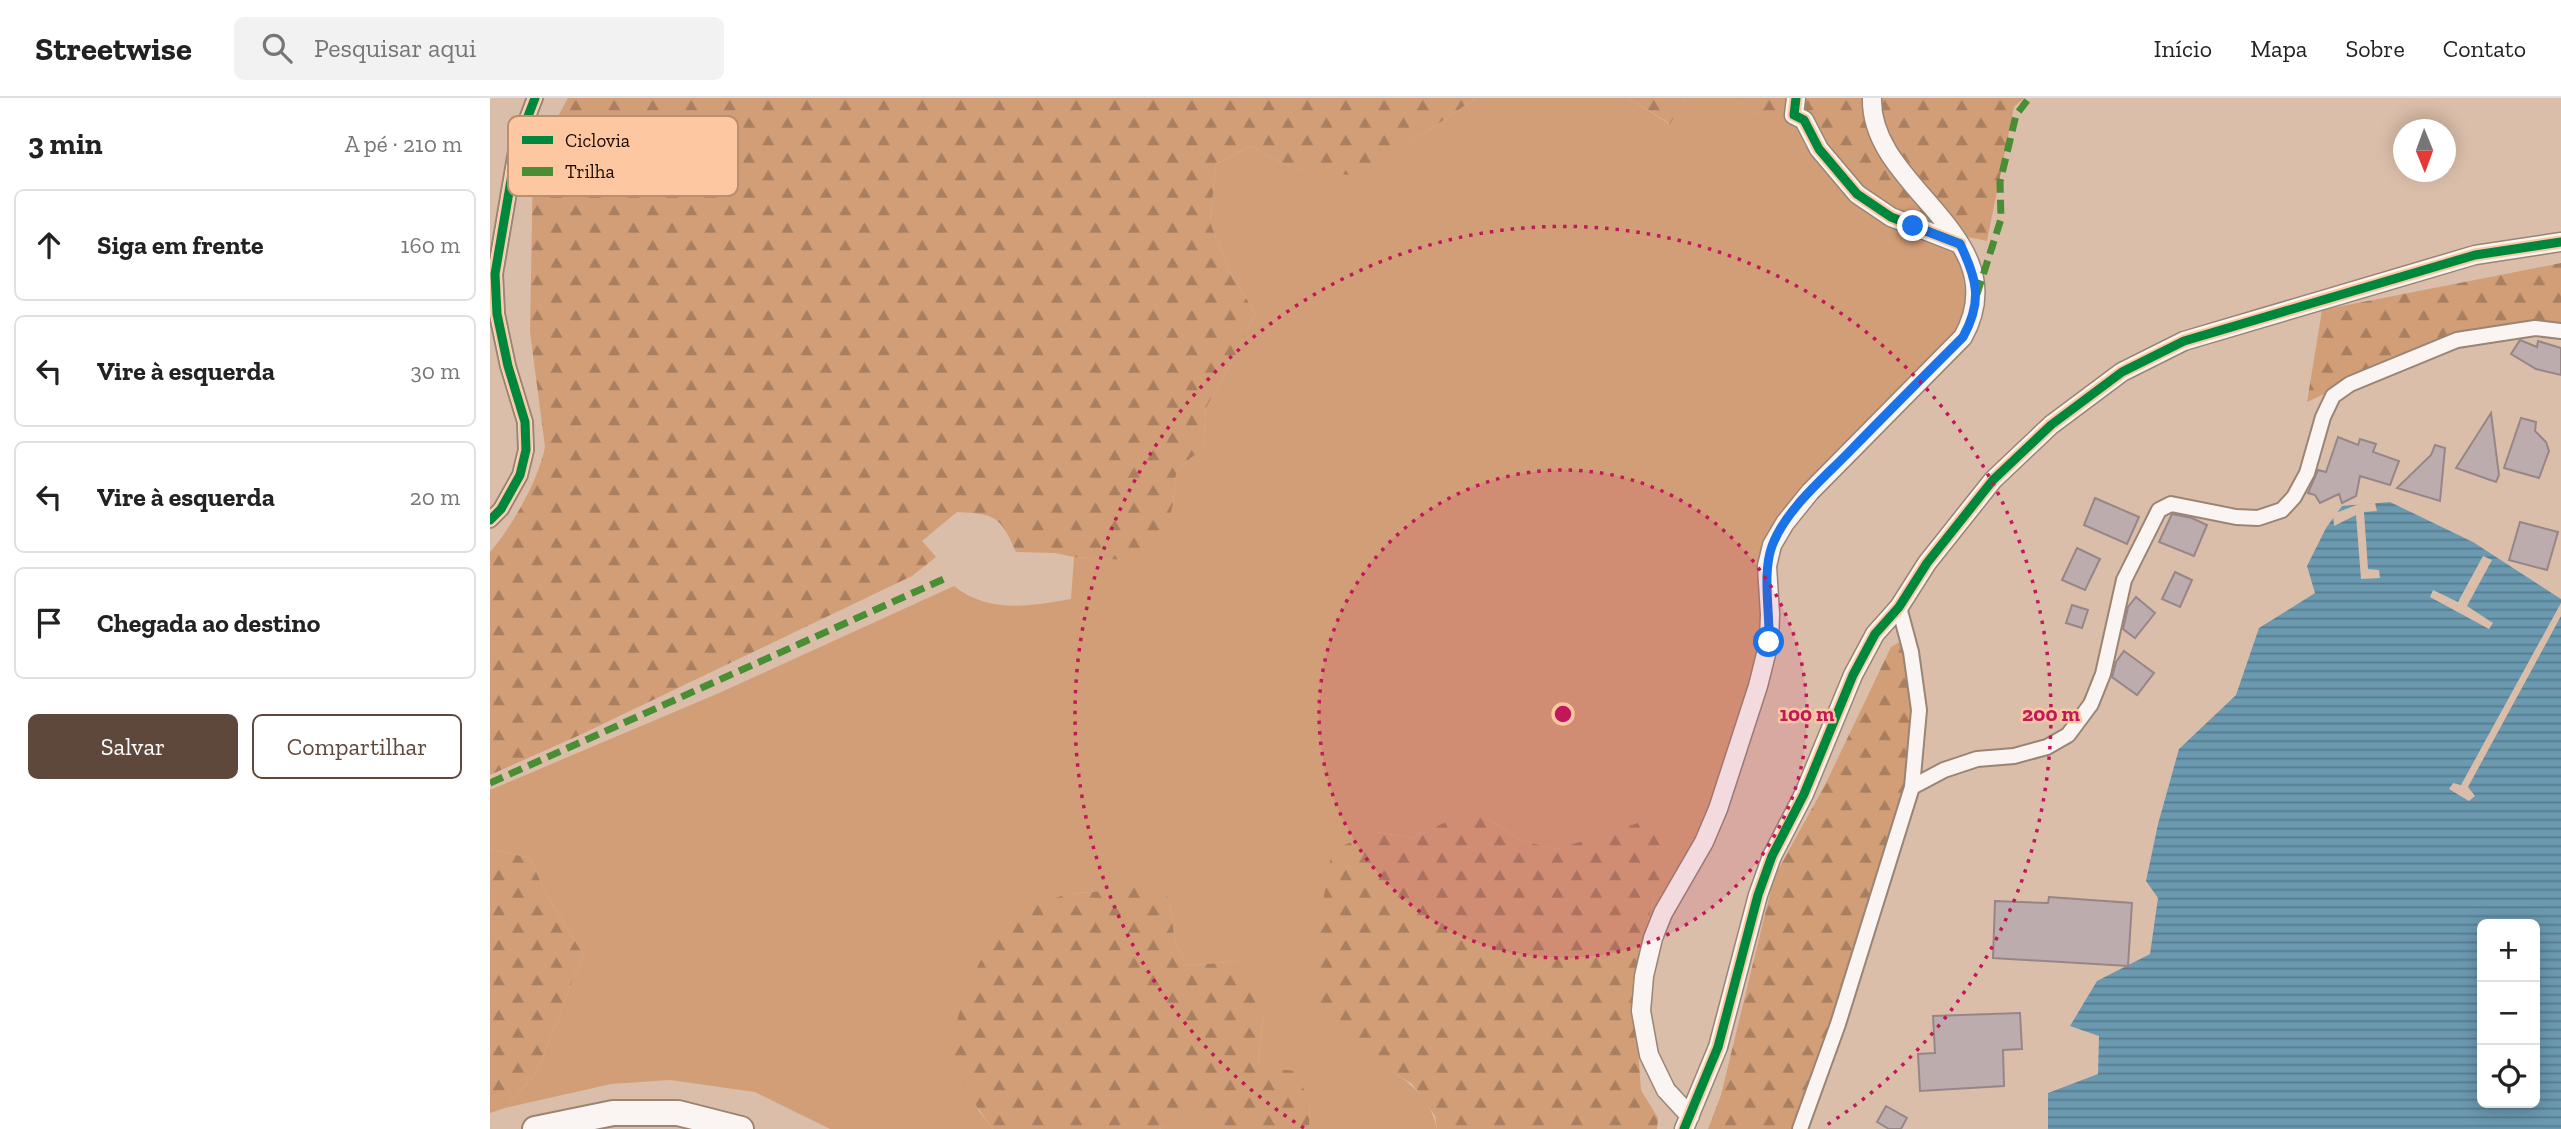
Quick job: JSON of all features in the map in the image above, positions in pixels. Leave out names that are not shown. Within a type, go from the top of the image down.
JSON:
[{"type":"highway","points":[[535,1129],[613,1113],[678,1113],[741,1129]]},
{"type":"street","points":[[528,116],[535,98]]},
{"type":"street","points":[[1796,98],[1794,115],[1804,120],[1819,149],[1857,194],[1891,218],[1960,244]]},
{"type":"street","points":[[1687,1123],[1666,1090],[1649,1055],[1641,1011],[1644,976],[1653,938],[1663,913],[1704,842],[1718,809],[1758,687],[1769,642],[1767,566],[1772,545],[1784,523],[1810,492],[1963,337],[1972,320],[1977,294],[1973,271],[1960,244],[1890,153],[1874,123],[1872,98]]},
{"type":"street","points":[[490,520],[500,509],[520,475],[526,450],[525,422],[508,366],[497,314],[495,274],[508,196]]},
{"type":"street","points":[[1687,1123],[1718,1047],[1758,895],[1772,856],[1804,794],[1853,675],[1875,634],[1899,607],[1927,564],[1993,480],[2051,425],[2122,372],[2184,341],[2475,256],[2561,242]]},
{"type":"street","points":[[1912,787],[1944,769],[2047,747],[2068,735],[2091,704],[2099,684],[2123,580],[2159,510],[2171,504],[2236,517],[2258,518],[2281,510],[2294,497],[2308,473],[2323,416],[2333,396],[2350,384],[2457,340],[2535,328],[2561,331]]},
{"type":"street","points":[[1800,1129],[1838,1024],[1912,787],[1919,710],[1911,652],[1899,607]]},
{"type":"green space","points":[[568,98],[1476,98],[1417,138],[1349,175],[1293,169],[1251,146],[1216,164],[1210,222],[1229,270],[1255,313],[1238,351],[1206,408],[1203,449],[1188,460],[1176,474],[1173,504],[1165,533],[1122,560],[1016,552],[1006,531],[995,519],[980,514],[957,512],[922,541],[936,557],[912,576],[582,734],[490,775],[490,552],[524,502],[537,474],[545,447],[530,332],[532,196],[738,196],[738,116],[558,116]]},
{"type":"green space","points":[[1476,98],[1629,98],[1669,124],[1685,98],[1737,98],[1737,102],[1760,115],[1794,115],[1841,191],[1949,245],[1961,260],[1966,301],[1961,326],[1823,467],[1775,529],[1765,647],[1701,840],[1660,902],[1642,943],[1655,894],[1600,836],[1555,850],[1517,838],[1487,818],[1455,818],[1413,838],[1376,832],[1372,1059],[1404,1079],[1421,1095],[1437,1129],[1309,1129],[1310,1104],[1258,1067],[1263,1017],[1237,961],[1186,966],[1175,942],[1170,905],[1101,891],[1068,894],[978,1110],[993,1129],[830,1129],[755,1092],[670,1080],[611,1084],[505,1108],[537,1072],[583,954],[546,894],[530,858],[490,849],[490,790],[719,693],[954,586],[981,601],[1011,606],[1071,599],[1074,557],[1122,560],[1173,504],[1176,474],[1203,448],[1206,408],[1238,351],[1255,313],[1229,270],[1210,222],[1216,164],[1251,146],[1293,169],[1349,174],[1417,138]]},
{"type":"green space","points":[[1629,98],[1685,98],[1670,124]]},
{"type":"green space","points":[[1737,98],[2024,98],[2014,107],[1987,241],[1913,226],[1841,191],[1794,115],[1760,115],[1736,102]]},
{"type":"green space","points":[[2561,263],[2561,332],[2454,333],[2307,402],[2322,310]]},
{"type":"green space","points":[[1900,642],[1911,670],[1917,723],[1910,773],[1891,846],[1796,1129],[1708,1129],[1721,1095],[1774,877],[1825,785],[1891,647]]},
{"type":"green space","points":[[1454,818],[1487,818],[1517,838],[1555,850],[1653,818],[1673,843],[1642,943],[1634,994],[1641,1090],[1658,1118],[1657,1129],[1437,1129],[1435,1116],[1412,1084],[1372,1059],[1318,1004],[1316,941],[1332,850],[1376,832],[1413,838]]},
{"type":"green space","points":[[490,849],[530,858],[546,894],[583,954],[537,1072],[505,1108],[490,1113]]},
{"type":"green space","points":[[1144,881],[1163,883],[1170,905],[1175,942],[1186,966],[1237,961],[1257,986],[1263,1017],[1258,1067],[1296,1071],[1310,1104],[1309,1129],[1228,1129],[1206,1109],[1159,1129],[993,1129],[977,1106],[961,1080],[953,1047],[961,1007],[969,986],[1006,913],[1068,894],[1101,891]]},
{"type":"green space","points":[[1206,1108],[1228,1129],[1159,1129]]},
{"type":"water","points":[[2390,502],[2473,542],[2561,599],[2561,1129],[2048,1129],[2048,1093],[2098,1074],[2099,1036],[2070,1026],[2097,981],[2150,954],[2158,898],[2146,881],[2158,824],[2179,749],[2236,695],[2259,628],[2315,593],[2307,566],[2326,528],[2342,506]]},
{"type":"pier","points":[[2375,503],[2377,511],[2364,512],[2368,569],[2379,570],[2380,578],[2361,579],[2356,515],[2334,526],[2333,514],[2359,504]]},
{"type":"pier","points":[[2483,556],[2492,560],[2467,606],[2493,623],[2489,629],[2430,597],[2433,590],[2458,602]]},
{"type":"pier","points":[[2561,603],[2561,616],[2468,787],[2475,796],[2469,801],[2449,789],[2453,783],[2461,785]]},
{"type":"building","points":[[2520,340],[2537,347],[2538,341],[2561,348],[2561,375],[2536,369],[2511,354]]},
{"type":"building","points":[[2491,413],[2499,475],[2496,482],[2456,468]]},
{"type":"building","points":[[2521,418],[2536,422],[2535,431],[2546,442],[2549,451],[2539,478],[2504,468]]},
{"type":"building","points":[[2338,437],[2358,445],[2360,439],[2376,444],[2373,452],[2399,461],[2390,485],[2360,476],[2356,496],[2342,503],[2339,494],[2320,503],[2315,495],[2308,493],[2318,470],[2326,472]]},
{"type":"building","points":[[2435,445],[2445,448],[2440,501],[2397,488],[2431,455]]},
{"type":"building","points":[[2095,498],[2139,517],[2127,544],[2084,525]]},
{"type":"building","points":[[2172,514],[2192,518],[2207,525],[2194,556],[2159,542]]},
{"type":"building","points":[[2520,522],[2558,532],[2547,570],[2509,560]]},
{"type":"building","points":[[2077,548],[2100,559],[2085,590],[2062,580]]},
{"type":"building","points":[[2175,572],[2192,580],[2180,607],[2162,599]]},
{"type":"building","points":[[2136,597],[2155,613],[2135,638],[2123,629],[2128,607]]},
{"type":"building","points":[[2072,605],[2088,610],[2082,628],[2066,623]]},
{"type":"building","points":[[2124,651],[2154,673],[2137,695],[2112,677],[2116,662]]},
{"type":"building","points":[[2049,897],[2132,903],[2128,966],[1993,958],[1995,901],[2048,903]]},
{"type":"building","points":[[2020,1013],[2022,1049],[2003,1050],[2004,1086],[1920,1091],[1918,1054],[1935,1053],[1933,1016]]},
{"type":"building","points":[[1886,1106],[1907,1118],[1901,1129],[1889,1129],[1877,1122]]},
{"type":"marked path","points":[[1977,294],[2001,219],[2000,182],[2016,115],[2029,98]]},
{"type":"marked path","points":[[490,783],[946,578]]},
{"type":"cycle path","points":[[528,116],[535,98]]},
{"type":"cycle path","points":[[1796,98],[1794,115],[1804,120],[1819,149],[1857,194],[1891,217],[1960,244]]},
{"type":"cycle path","points":[[490,520],[501,509],[520,475],[526,450],[525,422],[508,366],[497,314],[495,274],[508,196]]},
{"type":"cycle path","points":[[1684,1129],[1718,1047],[1758,895],[1772,856],[1804,794],[1853,675],[1875,634],[1899,607],[1927,563],[1993,480],[2051,425],[2122,372],[2184,341],[2475,255],[2561,242]]},
{"type":"route","points":[[1769,642],[1767,566],[1772,545],[1784,523],[1810,492],[1963,337],[1972,320],[1977,294],[1973,271],[1960,244],[1913,226]]}]
